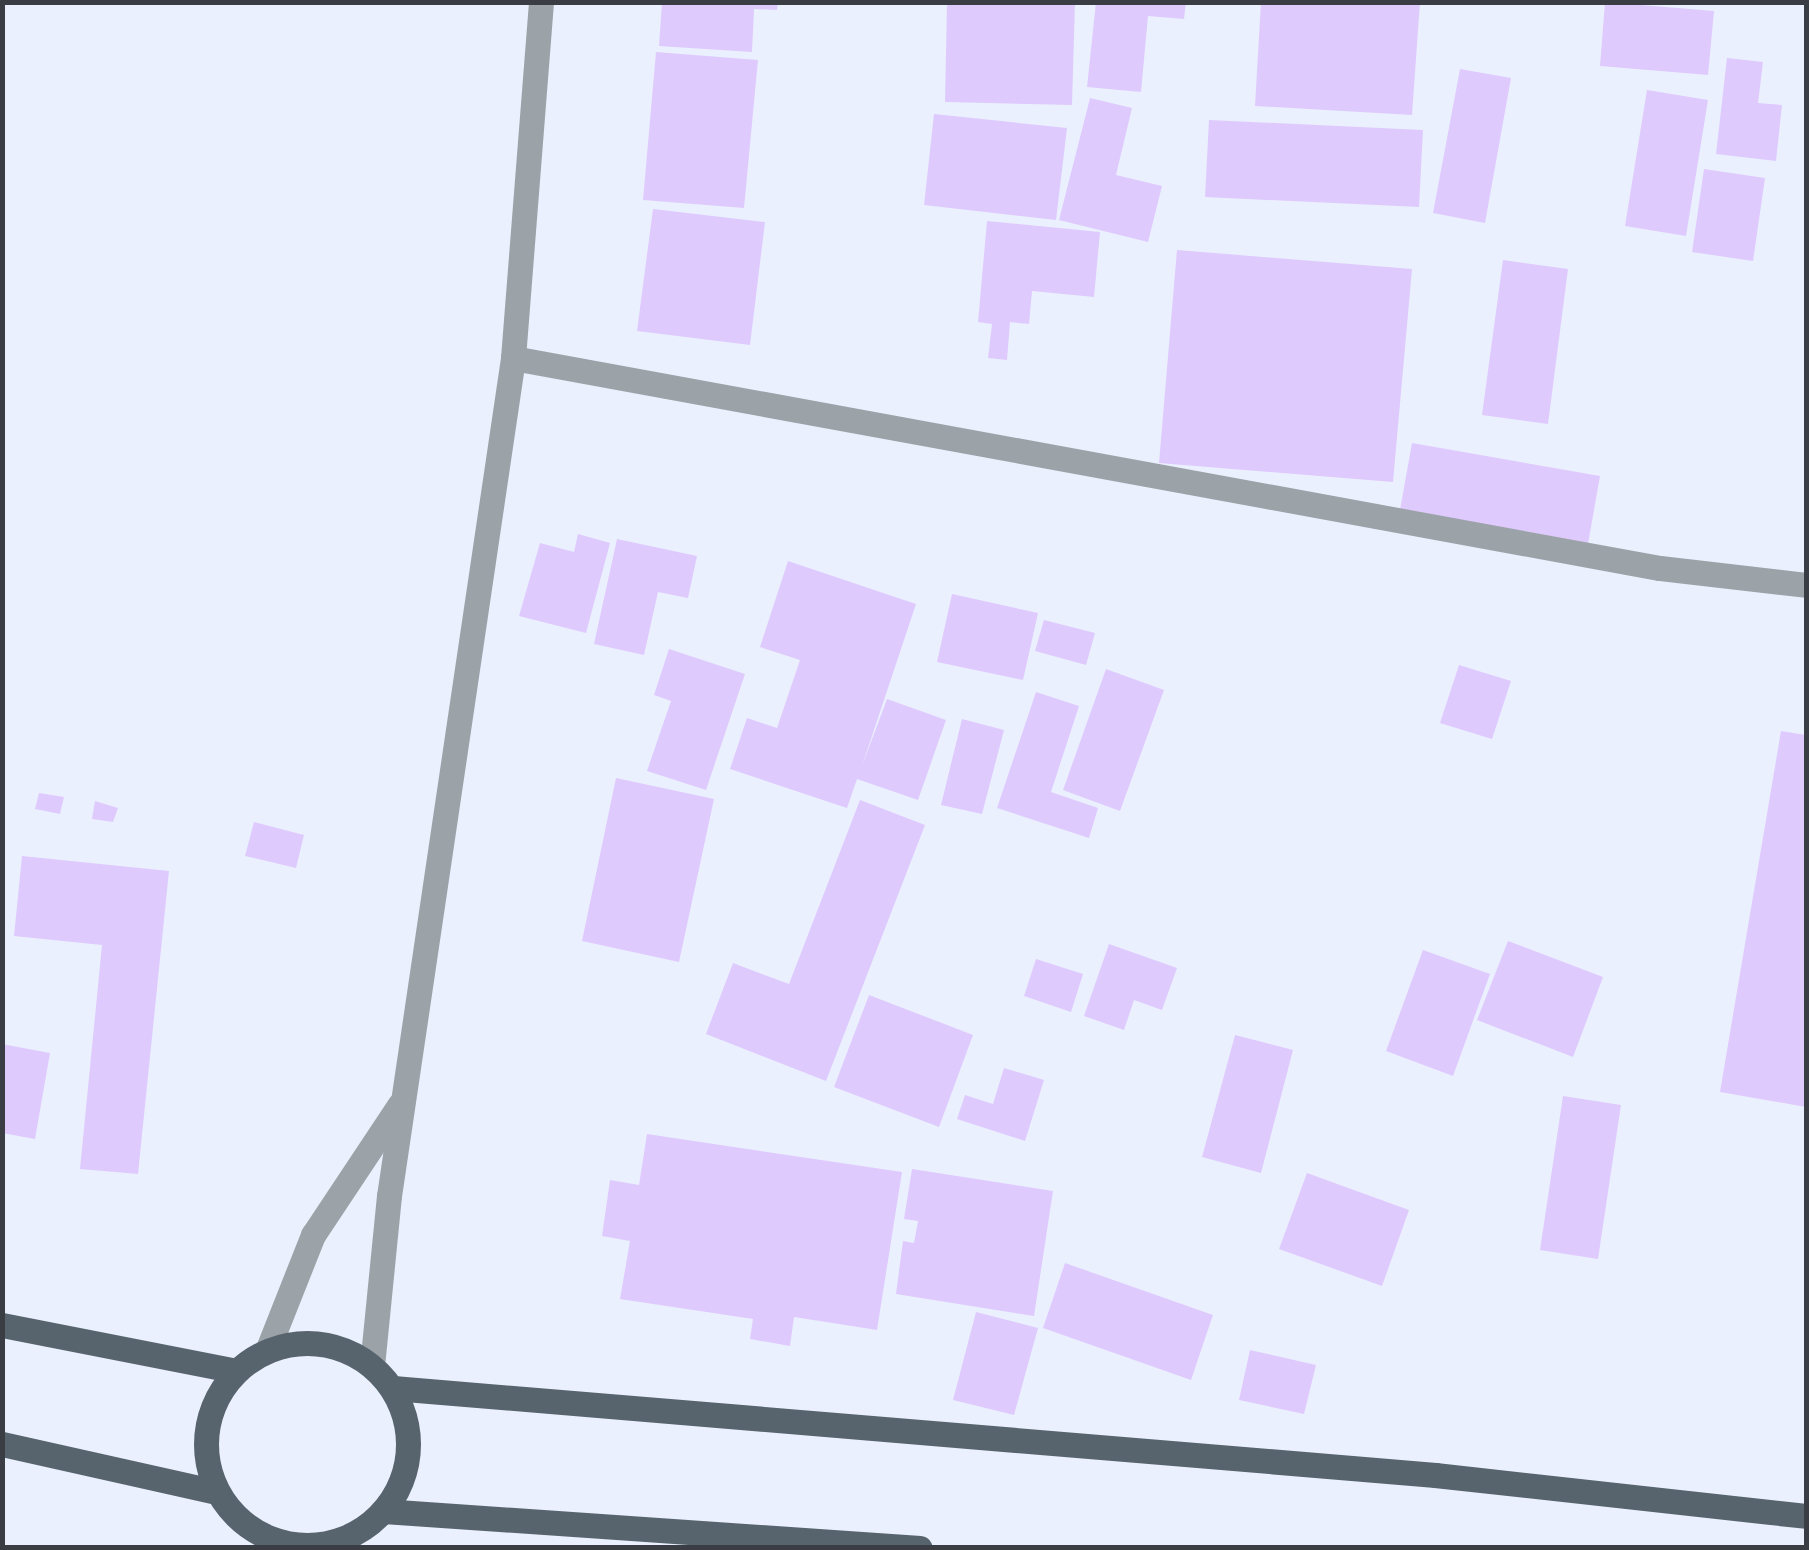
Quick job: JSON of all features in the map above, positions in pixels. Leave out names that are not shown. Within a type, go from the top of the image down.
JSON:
[{"type":"main road","points":[[2,1326],[236,1371]]},
{"type":"main road","points":[[322,1345],[372,1366],[393,1388],[407,1444],[404,1473],[383,1511],[331,1543],[271,1544],[240,1520],[217,1492],[207,1460],[207,1428],[236,1371],[268,1351],[322,1345]]},
{"type":"main road","points":[[393,1388],[1435,1476],[1806,1516]]},
{"type":"main road","points":[[2,1444],[217,1492]]},
{"type":"main road","points":[[383,1511],[920,1548]]},
{"type":"street","points":[[372,1366],[406,1096],[512,358],[541,2]]},
{"type":"street","points":[[512,358],[1660,568],[1806,585]]},
{"type":"street","points":[[268,1351],[313,1235],[406,1096]]},
{"type":"building","points":[[662,2],[778,2],[777,10],[754,9],[752,52],[659,46]]},
{"type":"building","points":[[947,2],[1075,2],[1072,105],[945,102]]},
{"type":"building","points":[[1096,2],[1186,2],[1184,19],[1148,16],[1141,92],[1087,87]]},
{"type":"building","points":[[1261,2],[1420,2],[1412,115],[1255,106]]},
{"type":"building","points":[[1605,2],[1714,11],[1708,75],[1600,66]]},
{"type":"building","points":[[656,52],[758,60],[744,208],[643,200]]},
{"type":"building","points":[[1727,58],[1763,62],[1758,103],[1782,105],[1776,161],[1716,154]]},
{"type":"building","points":[[1460,69],[1511,78],[1485,223],[1433,213]]},
{"type":"building","points":[[1647,90],[1708,100],[1686,236],[1625,226]]},
{"type":"building","points":[[1090,98],[1132,108],[1116,175],[1162,186],[1148,242],[1059,220]]},
{"type":"building","points":[[934,114],[1067,128],[1056,220],[924,205]]},
{"type":"building","points":[[1209,120],[1423,130],[1419,207],[1205,197]]},
{"type":"building","points":[[1704,169],[1765,178],[1753,261],[1692,252]]},
{"type":"building","points":[[653,209],[765,222],[750,345],[637,331]]},
{"type":"building","points":[[987,221],[1100,232],[1094,297],[1032,291],[1029,324],[1010,322],[1007,360],[988,358],[992,324],[978,322]]},
{"type":"building","points":[[1177,250],[1412,269],[1393,482],[1159,463]]},
{"type":"building","points":[[1503,260],[1568,269],[1548,424],[1482,415]]},
{"type":"building","points":[[1412,443],[1600,476],[1588,544],[1400,510]]},
{"type":"building","points":[[578,534],[610,543],[586,633],[519,616],[540,543],[574,552]]},
{"type":"building","points":[[617,539],[697,556],[688,598],[658,592],[644,655],[594,644]]},
{"type":"building","points":[[788,561],[916,604],[862,766],[887,699],[946,720],[918,800],[857,779],[847,808],[730,769],[747,718],[777,728],[800,660],[760,647]]},
{"type":"building","points":[[952,594],[1038,613],[1023,680],[937,662]]},
{"type":"building","points":[[1044,620],[1095,633],[1086,665],[1035,651]]},
{"type":"building","points":[[669,649],[745,674],[706,790],[647,771],[671,701],[654,695]]},
{"type":"building","points":[[1459,665],[1511,681],[1492,739],[1440,723]]},
{"type":"building","points":[[1106,669],[1164,690],[1120,811],[1063,790]]},
{"type":"building","points":[[1036,692],[1079,706],[1051,792],[1098,808],[1089,838],[997,808]]},
{"type":"building","points":[[962,719],[1004,730],[982,814],[941,805]]},
{"type":"building","points":[[1781,731],[1806,735],[1806,1107],[1720,1092]]},
{"type":"building","points":[[616,778],[714,799],[679,962],[582,941]]},
{"type":"building","points":[[39,793],[64,797],[60,814],[35,809]]},
{"type":"building","points":[[860,800],[925,825],[826,1081],[706,1034],[733,963],[789,984]]},
{"type":"building","points":[[95,801],[118,808],[113,822],[92,819]]},
{"type":"building","points":[[254,822],[304,835],[296,868],[245,856]]},
{"type":"building","points":[[22,856],[169,871],[138,1174],[80,1169],[102,945],[14,936]]},
{"type":"building","points":[[1508,941],[1603,977],[1573,1057],[1477,1020]]},
{"type":"building","points":[[1109,944],[1177,968],[1162,1010],[1134,1000],[1124,1030],[1084,1016]]},
{"type":"building","points":[[1423,950],[1490,974],[1453,1076],[1386,1051]]},
{"type":"building","points":[[1036,959],[1083,974],[1071,1012],[1024,996]]},
{"type":"building","points":[[869,995],[973,1035],[939,1127],[834,1087]]},
{"type":"building","points":[[1235,1035],[1293,1050],[1261,1173],[1202,1157]]},
{"type":"building","points":[[2,1044],[50,1053],[35,1139],[2,1133]]},
{"type":"building","points":[[1004,1068],[1044,1080],[1025,1141],[957,1119],[965,1095],[993,1104]]},
{"type":"building","points":[[1563,1096],[1621,1105],[1598,1259],[1540,1250]]},
{"type":"building","points":[[647,1134],[902,1172],[877,1330],[794,1317],[790,1346],[750,1339],[753,1319],[620,1299],[630,1241],[602,1236],[610,1180],[639,1185]]},
{"type":"building","points":[[912,1169],[1053,1191],[1034,1316],[896,1294],[903,1241],[914,1243],[918,1221],[904,1219]]},
{"type":"building","points":[[1307,1173],[1409,1210],[1382,1286],[1279,1249]]},
{"type":"building","points":[[1065,1263],[1213,1315],[1191,1380],[1043,1328]]},
{"type":"building","points":[[976,1312],[1038,1328],[1014,1415],[953,1400]]},
{"type":"building","points":[[1250,1350],[1316,1365],[1304,1414],[1239,1400]]}]
